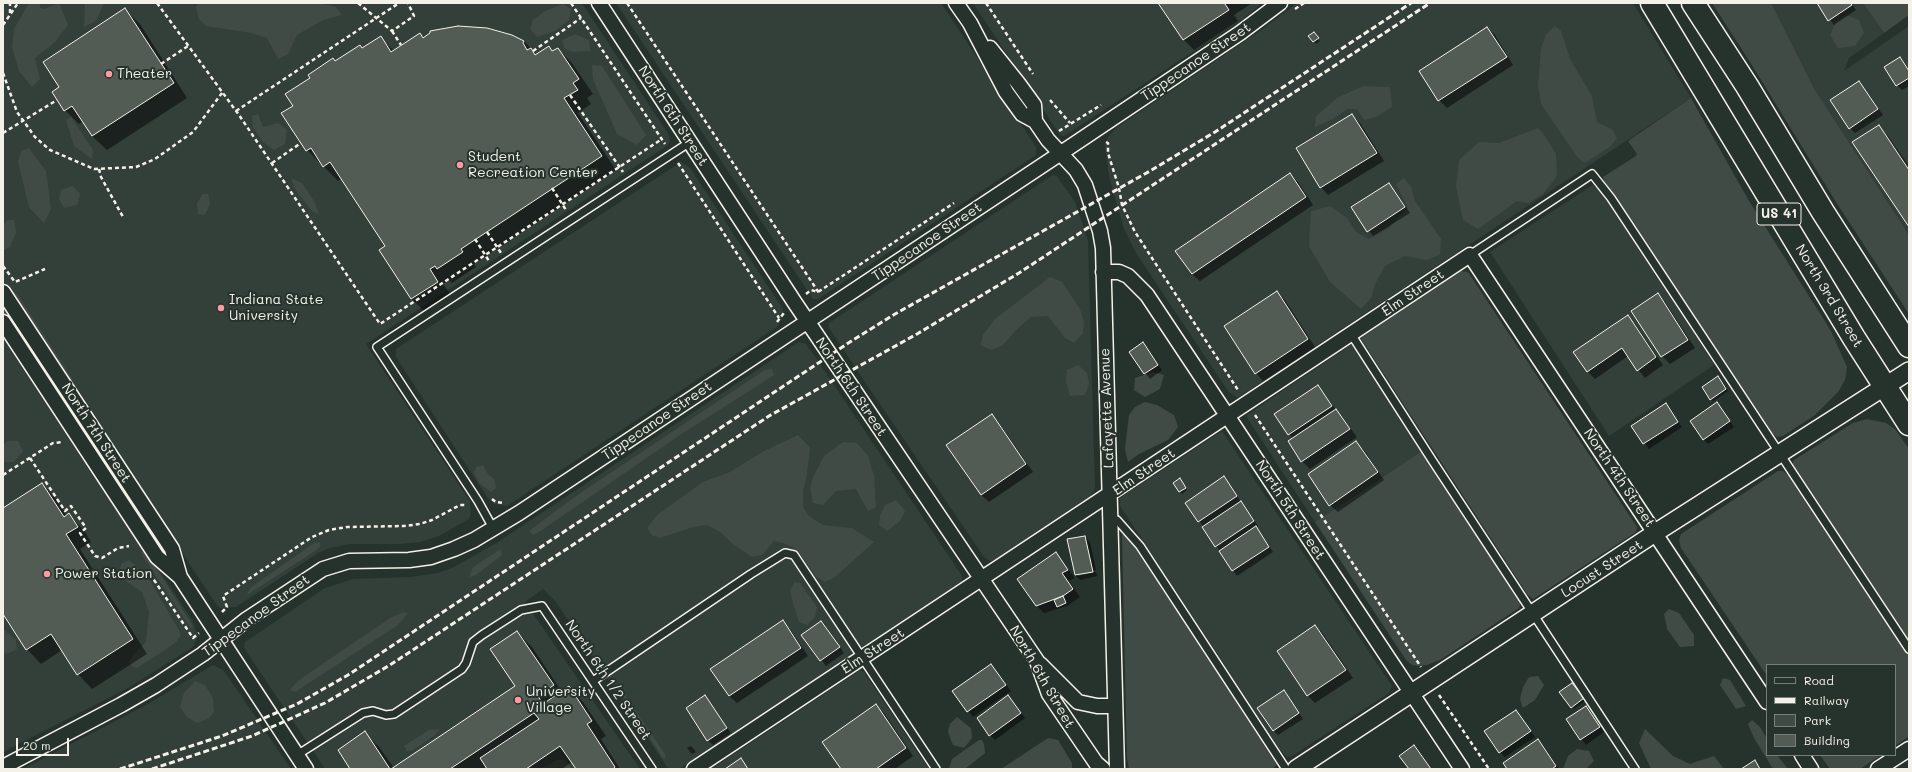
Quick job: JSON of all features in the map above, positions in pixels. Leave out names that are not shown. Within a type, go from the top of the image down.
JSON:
[{"type":"highway","name":"North 3rd Street","points":[[1652,3],[1884,386],[1909,424]]},
{"type":"highway","name":"US 41","points":[[1693,3],[1747,86],[1823,212],[1909,346]]},
{"type":"street","name":"North 6th Street","points":[[599,3],[807,322],[1036,661],[1049,694],[1096,763],[1103,769]]},
{"type":"street","points":[[956,3],[1034,105],[1035,121],[1048,140],[1061,153]]},
{"type":"street","name":"Tippecanoe Street","points":[[3,766],[138,695],[203,654],[247,618],[309,577],[337,563],[365,559],[409,560],[430,557],[461,546],[493,528],[830,307],[1240,33],[1285,8]]},
{"type":"street","name":"Lafayette Avenue","points":[[1061,153],[1076,170],[1086,185],[1098,221],[1103,248],[1116,769]]},
{"type":"street","name":"Elm Street","points":[[694,769],[1470,255]]},
{"type":"street","name":"North 4th Street","points":[[1470,255],[1766,700]]},
{"type":"street","name":"North 5th Street","points":[[1103,272],[1119,272],[1138,283],[1148,295],[1462,769]]},
{"type":"street","name":"North 7th Street","points":[[3,292],[172,549],[180,577]]},
{"type":"street","name":"North 7th Street","points":[[3,322],[157,558],[180,577],[306,769]]},
{"type":"street","name":"Locust Street","points":[[1296,769],[1655,533],[1909,371]]},
{"type":"street","points":[[1036,661],[1078,702],[1097,706],[1115,706]]},
{"type":"street","points":[[1878,769],[1909,749]]},
{"type":"street","points":[[1803,756],[1811,769]]},
{"type":"lane","points":[[493,528],[478,501],[377,347],[690,142]]},
{"type":"lane","name":"Elm Street","points":[[1470,255],[1592,174],[1611,198],[1780,454]]},
{"type":"lane","points":[[1351,334],[1432,460],[1535,613],[1635,769]]},
{"type":"lane","points":[[1780,454],[1909,649]]},
{"type":"lane","points":[[1110,519],[1116,520],[1140,546],[1286,769]]},
{"type":"lane","points":[[593,681],[751,574],[785,553],[794,555],[936,769]]},
{"type":"lane","name":"North 6th 1/2 Street","points":[[297,755],[363,713],[373,711],[386,715],[394,714],[462,669],[466,663],[473,642],[482,635],[520,610],[542,606],[652,769]]},
{"type":"path","points":[[10,3],[10,14]]},
{"type":"path","points":[[3,25],[18,3]]},
{"type":"path","points":[[157,3],[236,111],[380,324],[486,256],[662,139]]},
{"type":"path","points":[[358,3],[392,30],[401,46]]},
{"type":"path","points":[[236,111],[399,3]]},
{"type":"path","points":[[392,30],[414,16],[408,3]]},
{"type":"path","points":[[571,3],[672,153],[779,318],[791,332]]},
{"type":"path","points":[[627,3],[818,292],[830,307]]},
{"type":"path","points":[[986,3],[1033,75]]},
{"type":"path","points":[[1285,8],[1304,3]]},
{"type":"path","points":[[533,51],[581,18]]},
{"type":"path","points":[[161,64],[188,46]]},
{"type":"path","points":[[3,74],[22,121],[35,137],[50,150],[74,162],[94,169],[136,167],[155,159],[193,132],[222,93]]},
{"type":"path","points":[[1046,94],[1055,108],[1070,123],[1087,136],[1108,143],[1108,153],[1119,188],[1122,206],[1135,232],[1489,769]]},
{"type":"path","points":[[570,95],[630,181]]},
{"type":"path","points":[[3,133],[57,100]]},
{"type":"path","points":[[1048,140],[1070,123],[1104,103]]},
{"type":"path","points":[[272,163],[301,143]]},
{"type":"path","points":[[99,169],[101,177],[123,217]]},
{"type":"path","points":[[552,188],[572,219]]},
{"type":"path","points":[[776,325],[779,318],[811,290],[818,292],[957,201]]},
{"type":"path","points":[[487,232],[507,261]]},
{"type":"path","points":[[475,239],[494,270]]},
{"type":"path","points":[[3,266],[15,282],[44,269]]},
{"type":"path","points":[[3,475],[53,443],[67,441]]},
{"type":"path","points":[[30,458],[65,510],[71,506],[86,528],[80,533],[95,556],[102,558],[118,548],[129,546],[134,549]]},
{"type":"path","points":[[146,568],[193,638],[211,624],[227,607],[222,596],[312,537],[329,530],[347,527],[404,526],[420,524],[432,520],[460,505],[469,505],[478,501],[492,499],[502,503],[509,501]]},
{"type":"path","points":[[128,541],[129,546]]},
{"type":"shaded area","name":"Indiana State University","points":[[3,3],[582,3],[669,135],[670,140],[668,145],[366,344],[470,501],[471,514],[469,519],[439,536],[420,542],[399,544],[349,544],[330,548],[318,553],[236,607],[220,608],[216,604],[3,281]]},
{"type":"shaded area","points":[[616,3],[941,3],[1036,147],[1036,155],[818,299],[813,299]]},
{"type":"shaded area","points":[[973,3],[1262,3],[1243,19],[1064,136],[1060,135]]},
{"type":"shaded area","points":[[1297,3],[1633,3],[1691,98],[1239,397],[1236,397],[1228,391],[1136,253],[1124,229],[1109,177],[1105,146],[1108,137],[1116,128],[1264,28]]},
{"type":"shaded area","points":[[1771,3],[1863,3],[1884,33],[1849,58],[1844,71],[1909,26],[1909,235],[1815,90]]},
{"type":"shaded area","points":[[681,162],[690,168],[783,309],[782,318],[778,326],[507,506],[494,504],[487,497],[396,357],[396,349]]},
{"type":"shaded area","points":[[1053,175],[1057,176],[1075,202],[1088,241],[1095,488],[1090,497],[991,562],[984,557],[865,382],[829,328],[829,323]]},
{"type":"shaded area","points":[[1593,185],[1609,199],[1714,365],[1609,436],[1490,252]]},
{"type":"shaded area","points":[[3,333],[192,620],[198,636],[193,647],[128,688],[3,752]]},
{"type":"shaded area","points":[[799,342],[806,344],[814,355],[962,576],[962,581],[679,769],[669,769],[667,767],[556,602],[543,589],[525,602],[640,769],[325,769],[248,654],[244,647],[245,642],[325,588],[353,579],[411,577],[438,573],[454,567],[498,542]]},
{"type":"shaded area","points":[[1352,344],[1422,451],[1315,522],[1247,418],[1247,415]]},
{"type":"shaded area","points":[[1222,431],[1392,686],[1389,693],[1292,756],[1287,757],[1280,750],[1120,506],[1120,498],[1124,495]]},
{"type":"shaded area","points":[[213,665],[223,670],[229,678],[291,769],[23,769],[148,704]]},
{"type":"shaded area","points":[[860,670],[864,672],[929,769],[711,769]]},
{"type":"green space","points":[[29,3],[40,3],[40,8],[44,9],[59,3],[68,25],[55,42],[35,58],[40,79],[32,87],[19,71],[12,47],[14,29]]},
{"type":"green space","points":[[85,3],[104,3],[96,21],[84,27]]},
{"type":"green space","points":[[198,3],[318,3],[336,7],[342,15],[323,20],[297,35],[288,54],[278,59],[267,38],[251,33],[206,26],[199,19],[196,8]]},
{"type":"green space","points":[[1712,3],[1771,3],[1815,90],[1909,235],[1909,314],[1836,202]]},
{"type":"green space","points":[[1863,3],[1909,3],[1909,15],[1884,33]]},
{"type":"green space","points":[[563,4],[571,9],[569,20],[555,31],[537,37],[530,29],[533,20],[545,11]]},
{"type":"green space","points":[[1847,15],[1859,20],[1864,33],[1855,46],[1838,48],[1830,35],[1836,22]]},
{"type":"green space","points":[[1555,26],[1561,31],[1570,59],[1592,96],[1597,122],[1613,130],[1617,138],[1611,146],[1585,163],[1578,158],[1541,104],[1538,86],[1541,49],[1546,34]]},
{"type":"green space","points":[[575,34],[589,40],[590,51],[573,52],[565,49],[562,40]]},
{"type":"green space","points":[[592,65],[602,66],[646,135],[637,145],[617,134],[593,79]]},
{"type":"green space","points":[[1363,86],[1390,87],[1392,107],[1376,117],[1364,120],[1357,109],[1347,109],[1333,119],[1315,127],[1316,116],[1337,98]]},
{"type":"green space","points":[[1691,98],[1749,201],[1831,331],[1847,367],[1845,380],[1838,392],[1815,415],[1783,436],[1777,437],[1773,434],[1604,181],[1603,177],[1636,156],[1637,154],[1628,141]]},
{"type":"green space","points":[[258,114],[263,127],[278,123],[287,130],[285,144],[274,150],[263,142],[253,127],[252,116]]},
{"type":"green space","points":[[71,117],[93,150],[92,159],[74,146],[66,120]]},
{"type":"green space","points":[[1538,128],[1543,133],[1556,154],[1557,176],[1543,194],[1529,203],[1517,201],[1478,229],[1463,220],[1456,187],[1459,160],[1479,142],[1499,143]]},
{"type":"green space","points":[[29,148],[46,171],[51,209],[44,223],[29,207],[18,162],[21,151]]},
{"type":"green space","points":[[291,178],[302,183],[314,201],[319,214],[313,212],[296,191]]},
{"type":"green space","points":[[1404,178],[1411,187],[1415,201],[1441,239],[1440,255],[1426,260],[1405,256],[1385,266],[1375,284],[1371,298],[1361,309],[1330,282],[1309,246],[1311,211],[1330,206],[1347,218],[1356,232],[1369,239],[1389,228],[1408,208],[1396,184]]},
{"type":"green space","points":[[73,186],[80,194],[77,205],[64,208],[59,199],[61,190]]},
{"type":"green space","points":[[203,194],[208,194],[210,204],[205,215],[198,214],[197,203]]},
{"type":"green space","points":[[7,220],[14,220],[16,233],[10,247],[3,250],[3,227]]},
{"type":"green space","points":[[1461,271],[1468,272],[1637,527],[1636,532],[1533,599],[1527,594],[1361,339]]},
{"type":"green space","points":[[1050,277],[1062,282],[1080,309],[1084,321],[1083,333],[1074,343],[1065,338],[1048,316],[1031,317],[1016,330],[1003,345],[991,350],[980,345],[983,335],[995,319]]},
{"type":"green space","points":[[12,290],[18,295],[73,380],[70,380]]},
{"type":"green space","points":[[3,302],[76,414],[75,417],[72,417],[3,312]]},
{"type":"green space","points":[[1078,365],[1087,373],[1089,384],[1085,395],[1070,396],[1066,381],[1067,370]]},
{"type":"green space","points":[[772,369],[774,375],[680,435],[539,532],[533,535],[529,531],[576,496],[765,370]]},
{"type":"green space","points":[[1153,372],[1164,375],[1160,389],[1145,397],[1134,390],[1135,378]]},
{"type":"green space","points":[[1145,402],[1157,405],[1174,415],[1178,427],[1168,440],[1139,454],[1128,462],[1125,449],[1129,415],[1135,407]]},
{"type":"green space","points":[[1867,419],[1886,423],[1895,429],[1909,449],[1909,643],[1793,471],[1792,464],[1794,460],[1853,423]]},
{"type":"green space","points":[[798,435],[810,448],[807,474],[803,491],[803,507],[809,516],[823,525],[852,528],[874,542],[835,577],[825,582],[816,577],[801,555],[792,547],[783,543],[774,541],[762,555],[752,557],[734,545],[720,532],[707,525],[693,527],[660,538],[652,535],[647,528],[657,515],[703,482],[730,472],[764,451]]},
{"type":"green space","points":[[8,441],[18,441],[23,451],[14,462],[4,462],[3,444]]},
{"type":"green space","points":[[843,442],[857,443],[868,456],[874,476],[876,507],[868,511],[856,489],[836,491],[823,505],[813,503],[810,488],[813,477],[824,456]]},
{"type":"green space","points":[[1422,451],[1520,600],[1520,605],[1519,608],[1440,660],[1427,665],[1418,666],[1412,665],[1406,660],[1315,522]]},
{"type":"green space","points":[[103,453],[167,551],[166,555],[163,554],[98,455]]},
{"type":"green space","points":[[483,465],[488,474],[494,479],[496,488],[491,492],[479,483],[474,473],[476,467]]},
{"type":"green space","points":[[1778,471],[1783,471],[1789,476],[1909,655],[1909,736],[1896,745],[1896,664],[1766,664],[1766,675],[1681,548],[1679,540],[1681,534]]},
{"type":"green space","points":[[896,500],[905,511],[900,521],[887,531],[879,525],[880,516],[885,505]]},
{"type":"green space","points":[[1122,535],[1125,535],[1138,550],[1277,765],[1272,769],[1129,769],[1127,758]]},
{"type":"green space","points":[[320,542],[320,547],[312,553],[247,595],[250,588],[314,543]]},
{"type":"green space","points":[[501,549],[502,555],[476,575],[469,577],[473,567]]},
{"type":"green space","points":[[143,550],[146,552],[193,626],[191,629],[142,555],[141,552]]},
{"type":"green space","points":[[129,560],[148,577],[181,634],[177,641],[168,648],[137,668],[133,667],[129,662],[133,655],[146,642],[149,612],[142,592],[127,582],[119,574],[121,564]]},
{"type":"green space","points":[[794,582],[800,583],[817,607],[815,617],[807,625],[799,622],[793,603],[790,591]]},
{"type":"green space","points":[[1669,609],[1679,613],[1694,635],[1694,646],[1680,647],[1667,629],[1664,614]]},
{"type":"green space","points":[[403,612],[408,613],[398,625],[295,692],[290,690],[302,678],[390,618]]},
{"type":"green space","points":[[3,629],[16,640],[17,649],[7,654],[3,653]]},
{"type":"green space","points":[[1538,676],[1544,685],[1535,700],[1523,708],[1520,699],[1523,687],[1529,677]]},
{"type":"green space","points":[[1723,678],[1730,680],[1746,706],[1736,709],[1720,685]]},
{"type":"green space","points":[[195,681],[205,685],[213,698],[214,712],[208,719],[197,723],[187,717],[180,707],[184,693]]},
{"type":"green space","points":[[616,685],[622,690],[665,754],[666,759],[662,757]]},
{"type":"green space","points":[[957,717],[971,728],[972,738],[964,748],[953,745],[948,732],[950,724]]},
{"type":"green space","points":[[1752,720],[1760,727],[1766,737],[1766,756],[1778,756],[1788,769],[1773,769],[1754,738],[1748,724]]},
{"type":"green space","points":[[440,729],[435,735],[413,750],[407,751],[404,746],[429,730]]},
{"type":"green space","points":[[1645,729],[1673,756],[1690,764],[1714,756],[1724,769],[1651,769],[1639,743]]},
{"type":"green space","points":[[1048,738],[1058,740],[1072,763],[1072,769],[1001,769]]},
{"type":"green space","points":[[979,740],[982,740],[984,744],[985,753],[965,769],[949,769],[952,759]]},
{"type":"green space","points":[[1577,749],[1589,751],[1594,761],[1586,769],[1563,769],[1568,756]]},
{"type":"green space","points":[[1821,756],[1880,756],[1860,769],[1830,769]]},
{"type":"green space","points":[[564,759],[572,769],[562,769],[559,767],[554,769],[539,769],[557,760]]},
{"type":"building","points":[[1158,3],[1226,3],[1225,4],[1229,10],[1183,40]]},
{"type":"building","points":[[1817,3],[1850,3],[1852,5],[1828,21]]},
{"type":"building","name":"Theater","points":[[125,8],[174,83],[92,136],[72,106],[64,111],[52,92],[59,87],[43,62]]},
{"type":"building","name":"Student Recreation Center","points":[[458,26],[487,28],[512,35],[524,41],[523,43],[527,50],[531,48],[535,55],[549,46],[552,51],[558,48],[579,79],[573,83],[578,90],[564,98],[602,156],[461,249],[463,252],[437,269],[435,266],[430,269],[438,282],[411,299],[379,250],[385,246],[330,162],[323,167],[311,148],[306,151],[281,113],[293,106],[285,94],[310,78],[308,75],[333,58],[335,61],[360,45],[362,48],[381,36],[391,52],[420,33],[423,38],[430,33],[430,31]]},
{"type":"building","points":[[1487,27],[1507,57],[1438,101],[1419,71]]},
{"type":"building","points":[[1314,32],[1319,38],[1313,42],[1308,36]]},
{"type":"building","points":[[1900,57],[1909,71],[1909,78],[1896,86],[1884,67]]},
{"type":"building","points":[[1859,81],[1878,109],[1849,129],[1830,100]]},
{"type":"building","points":[[1352,114],[1377,153],[1320,188],[1296,148]]},
{"type":"building","points":[[1879,125],[1909,170],[1909,227],[1852,142]]},
{"type":"building","points":[[1290,173],[1306,197],[1192,274],[1175,251]]},
{"type":"building","points":[[1389,183],[1405,207],[1367,232],[1351,207]]},
{"type":"building","points":[[1277,291],[1308,339],[1255,374],[1224,326]]},
{"type":"building","points":[[1658,293],[1688,340],[1661,357],[1631,311]]},
{"type":"building","points":[[1628,315],[1656,357],[1637,371],[1622,348],[1587,372],[1573,352]]},
{"type":"building","points":[[1143,342],[1158,365],[1144,374],[1129,352]]},
{"type":"building","points":[[1718,376],[1726,389],[1710,400],[1702,387]]},
{"type":"building","points":[[1318,385],[1332,406],[1288,435],[1274,414]]},
{"type":"building","points":[[1717,402],[1730,421],[1703,440],[1690,421]]},
{"type":"building","points":[[1666,403],[1678,422],[1643,444],[1631,426]]},
{"type":"building","points":[[1336,409],[1350,429],[1301,462],[1288,441]]},
{"type":"building","points":[[992,414],[1026,464],[981,495],[946,445]]},
{"type":"building","points":[[1356,441],[1378,472],[1329,506],[1308,474]]},
{"type":"building","points":[[1224,476],[1237,496],[1198,522],[1185,503]]},
{"type":"building","points":[[1180,478],[1186,488],[1179,492],[1173,483]]},
{"type":"building","name":"Power Station","points":[[42,483],[64,517],[69,513],[78,527],[66,534],[133,639],[77,675],[51,634],[26,650],[3,614],[3,508]]},
{"type":"building","points":[[1241,501],[1254,521],[1215,547],[1202,527]]},
{"type":"building","points":[[1256,526],[1269,547],[1232,571],[1219,551]]},
{"type":"building","points":[[1085,536],[1093,572],[1075,575],[1067,539]]},
{"type":"building","points":[[1056,552],[1068,570],[1062,573],[1073,589],[1063,596],[1036,606],[1017,579]]},
{"type":"building","points":[[1063,596],[1066,603],[1057,607],[1054,600]]},
{"type":"building","points":[[783,620],[801,648],[729,696],[710,669]]},
{"type":"building","points":[[821,621],[840,647],[820,661],[801,635]]},
{"type":"building","points":[[1315,625],[1346,670],[1307,696],[1277,651]]},
{"type":"building","name":"University Village","points":[[517,631],[554,685],[538,696],[543,704],[569,686],[592,721],[587,724],[615,767],[613,769],[576,769],[560,746],[526,769],[487,769],[480,758],[539,719],[534,713],[450,769],[391,769],[515,686],[490,649]]},
{"type":"building","points":[[991,664],[1006,685],[967,712],[952,691]]},
{"type":"building","points":[[1572,683],[1584,698],[1571,708],[1559,692]]},
{"type":"building","points":[[1284,690],[1299,713],[1273,731],[1257,708]]},
{"type":"building","points":[[705,695],[727,728],[707,741],[686,708]]},
{"type":"building","points":[[1008,695],[1021,713],[989,736],[977,718]]},
{"type":"building","points":[[876,704],[906,748],[876,769],[841,769],[822,742]]},
{"type":"building","points":[[1586,706],[1600,727],[1580,740],[1566,719]]},
{"type":"building","points":[[1516,710],[1531,731],[1499,753],[1484,731]]},
{"type":"building","points":[[365,731],[390,769],[350,769],[338,750]]},
{"type":"building","points":[[1538,739],[1556,766],[1552,769],[1507,769],[1503,763]]},
{"type":"building","points":[[1414,745],[1431,769],[1409,769],[1399,756]]},
{"type":"building","points":[[741,758],[748,769],[725,769]]},
{"type":"building","points":[[1755,760],[1760,769],[1741,769]]},
{"type":"railway","points":[[120,769],[222,736],[297,704],[348,675],[853,340],[895,314],[1150,171],[1215,132],[1411,3]]},
{"type":"railway","points":[[152,769],[252,736],[325,703],[390,665],[769,416],[917,334],[1019,273],[1430,3]]},
{"type":"place","name":"Theater","points":[[109,74]]},
{"type":"place","name":"Student Recreation Center","points":[[460,165]]},
{"type":"place","name":"Indiana State University","points":[[221,308]]},
{"type":"place","name":"Power Station","points":[[47,574]]},
{"type":"place","name":"University Village","points":[[518,700]]}]
